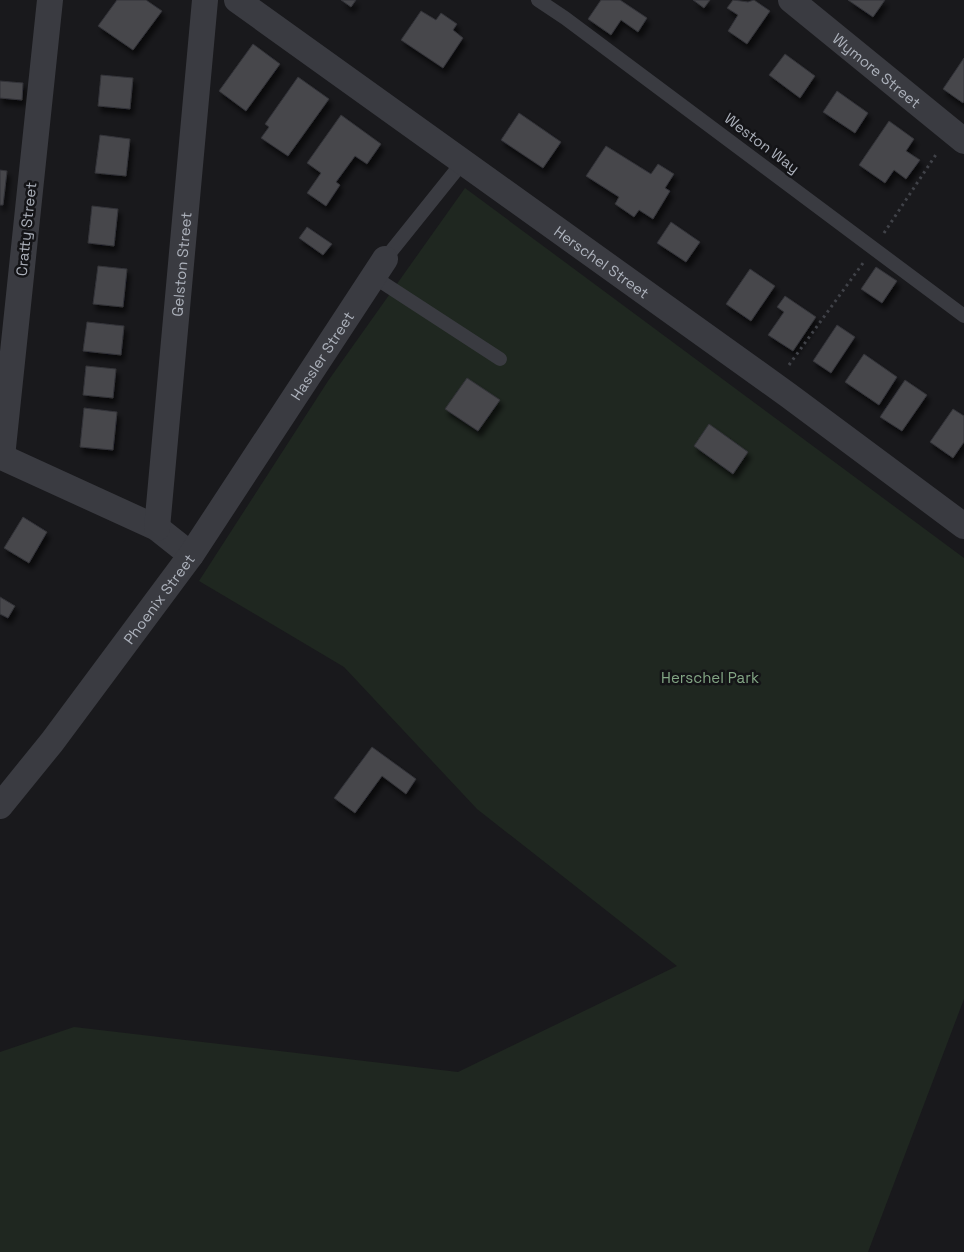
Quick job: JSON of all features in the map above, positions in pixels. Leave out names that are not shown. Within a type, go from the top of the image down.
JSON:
[{"type":"street","name":"Cratty Street","points":[[2,457],[50,0]]},
{"type":"street","name":"Gelston Street","points":[[157,528],[205,0]]},
{"type":"street","name":"Herschel Street","points":[[237,0],[788,395],[964,526]]},
{"type":"street","name":"Wymore Street","points":[[791,0],[964,141]]},
{"type":"street","name":"Hassler Street","points":[[191,555],[379,268]]},
{"type":"street","name":"Phoenix Street","points":[[0,806],[52,742],[191,555],[157,528],[2,457]]},
{"type":"lane","name":"Weston Way","points":[[538,0],[804,194],[964,316]]},
{"type":"lane","name":"Hassler Street","points":[[379,268],[462,163]]},
{"type":"lane","points":[[379,268],[500,359]]},
{"type":"green space","name":"Herschel Park","points":[[465,188],[964,558],[964,999],[868,1252],[0,1252],[0,1052],[74,1027],[458,1072],[677,966],[477,809],[344,667],[199,581],[328,381]]},
{"type":"building","points":[[117,0],[146,0],[162,11],[133,50],[98,26]]},
{"type":"building","points":[[341,0],[356,0],[351,7]]},
{"type":"building","points":[[601,0],[620,0],[647,18],[638,32],[621,20],[611,35],[588,19]]},
{"type":"building","points":[[693,0],[710,0],[704,8]]},
{"type":"building","points":[[733,0],[748,2],[754,0],[770,11],[747,44],[728,31],[738,15],[727,8]]},
{"type":"building","points":[[848,0],[885,0],[873,17]]},
{"type":"building","points":[[421,11],[436,20],[441,13],[457,24],[453,30],[463,38],[443,68],[401,40]]},
{"type":"building","points":[[253,44],[280,64],[246,111],[219,91]]},
{"type":"building","points":[[785,54],[815,76],[800,98],[769,75]]},
{"type":"building","points":[[964,58],[964,101],[963,103],[943,89]]},
{"type":"building","points":[[101,75],[133,78],[130,109],[98,106]]},
{"type":"building","points":[[298,77],[329,99],[288,156],[261,138],[269,127],[265,124]]},
{"type":"building","points":[[0,81],[23,83],[22,100],[0,98]]},
{"type":"building","points":[[837,91],[868,113],[855,133],[823,112]]},
{"type":"building","points":[[519,113],[561,142],[543,168],[501,140]]},
{"type":"building","points":[[341,115],[381,144],[367,164],[355,156],[336,182],[340,185],[326,206],[307,193],[321,173],[307,163]]},
{"type":"building","points":[[889,121],[914,139],[906,151],[920,160],[906,179],[894,170],[885,183],[859,165]]},
{"type":"building","points":[[100,135],[130,139],[126,176],[95,173]]},
{"type":"building","points":[[606,146],[651,174],[658,164],[674,174],[665,188],[670,191],[653,219],[639,210],[634,217],[615,204],[619,197],[586,176]]},
{"type":"building","points":[[0,170],[7,171],[3,205],[0,205]]},
{"type":"building","points":[[92,206],[118,209],[114,246],[88,243]]},
{"type":"building","points":[[671,222],[700,242],[686,262],[657,243]]},
{"type":"building","points":[[307,227],[332,244],[323,255],[299,238]]},
{"type":"building","points":[[98,266],[127,269],[123,307],[93,304]]},
{"type":"building","points":[[876,267],[897,281],[882,303],[861,289]]},
{"type":"building","points":[[750,269],[775,286],[751,321],[726,304]]},
{"type":"building","points":[[785,296],[816,317],[793,351],[768,335],[784,312],[777,307]]},
{"type":"building","points":[[87,322],[124,326],[121,355],[83,351]]},
{"type":"building","points":[[837,325],[855,337],[831,373],[813,361]]},
{"type":"building","points":[[864,354],[897,377],[879,405],[845,382]]},
{"type":"building","points":[[86,366],[116,369],[113,398],[83,395]]},
{"type":"building","points":[[467,378],[500,400],[478,431],[445,409]]},
{"type":"building","points":[[905,380],[927,395],[902,431],[880,417]]},
{"type":"building","points":[[84,408],[117,412],[113,450],[80,447]]},
{"type":"building","points":[[953,409],[964,416],[964,442],[953,458],[930,442]]},
{"type":"building","points":[[709,424],[748,452],[733,474],[694,446]]},
{"type":"building","points":[[23,517],[47,532],[29,563],[4,548]]},
{"type":"building","points":[[0,597],[15,606],[8,618],[0,614]]},
{"type":"building","points":[[372,747],[416,779],[406,794],[382,776],[355,813],[334,798]]}]
